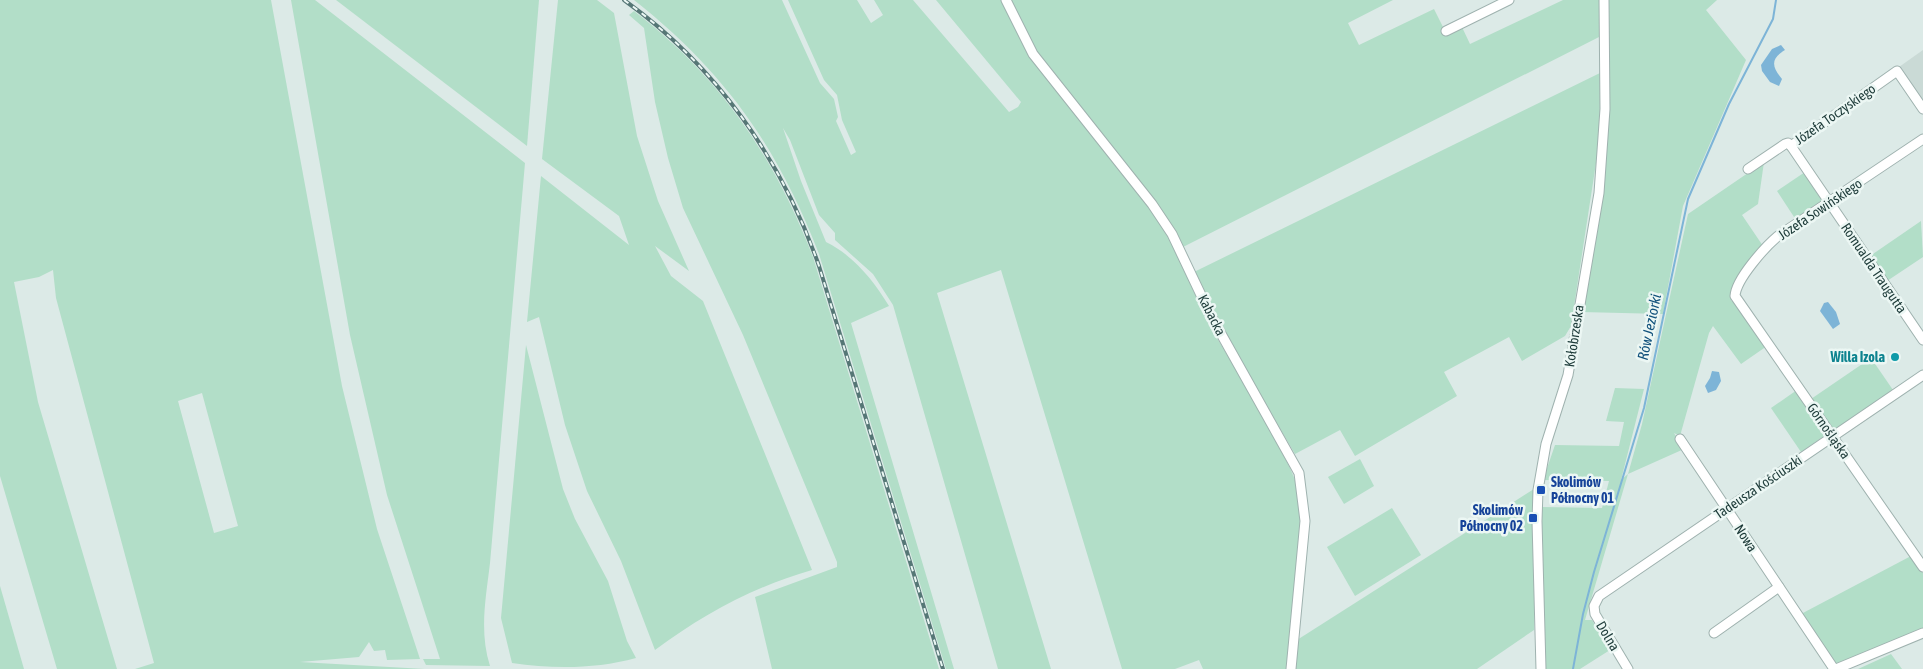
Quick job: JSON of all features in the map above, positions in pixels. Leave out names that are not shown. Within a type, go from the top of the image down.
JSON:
[{"type":"street","name":"Kabacka","points":[[1006,0],[1033,54],[1146,196],[1172,234],[1210,314],[1299,473],[1305,521],[1292,669]]},
{"type":"street","points":[[1446,31],[1509,0]]},
{"type":"street","name":"Kołobrzeska","points":[[1541,669],[1536,521],[1538,490],[1546,444],[1568,375],[1599,193],[1605,109],[1604,0]]},
{"type":"street","name":"Józefa Toczyskiego","points":[[1748,169],[1785,144],[1788,143],[1791,146],[1897,71],[1923,109]]},
{"type":"street","name":"Józefa Sowińskiego","points":[[1735,296],[1738,286],[1768,245],[1923,139]]},
{"type":"street","name":"Romualda Traugutta","points":[[1791,146],[1923,340]]},
{"type":"street","name":"Górnośląska","points":[[1735,296],[1923,567]]},
{"type":"street","name":"Tadeusza Kościuszki","points":[[1595,602],[1599,596],[1923,375]]},
{"type":"street","name":"Nowa","points":[[1680,439],[1835,669]]},
{"type":"street","points":[[1714,633],[1779,587]]},
{"type":"street","name":"Dolna","points":[[1595,602],[1595,614],[1628,669]]},
{"type":"street","points":[[1835,669],[1923,632]]},
{"type":"shaded area","points":[[1923,50],[1923,103],[1899,67]]},
{"type":"green space","points":[[0,0],[271,0],[342,386],[377,529],[420,659],[387,660],[385,650],[374,651],[369,642],[359,657],[300,662],[425,669],[135,669],[154,663],[56,298],[53,270],[39,277],[14,282],[38,402],[117,669],[57,669],[0,476]],"holes":[[[202,393],[238,526],[214,533],[178,401]]]},
{"type":"green space","points":[[291,0],[315,0],[525,163],[484,614],[485,640],[490,666],[426,665],[423,659],[440,659],[387,495],[350,335]]},
{"type":"green space","points":[[336,0],[539,0],[527,146]]},
{"type":"green space","points":[[558,0],[597,0],[614,13],[637,136],[658,201],[689,271],[655,246],[671,276],[703,301],[812,570],[749,593],[711,613],[655,650],[621,561],[587,491],[565,425],[539,317],[527,322],[541,176],[629,245],[619,216],[542,159]]},
{"type":"green space","points":[[634,0],[782,0],[820,83],[834,99],[838,117],[836,121],[851,155],[856,152],[842,120],[837,95],[824,80],[788,0],[857,0],[871,23],[883,15],[874,0],[913,0],[1009,112],[1018,107],[1021,102],[936,0],[1001,0],[1030,54],[1149,206],[1175,247],[1205,318],[1263,415],[1290,468],[1300,492],[1301,517],[1288,669],[1203,669],[1199,660],[1175,669],[1122,669],[1001,270],[937,293],[1051,669],[998,669],[893,305],[873,274],[835,240],[835,233],[819,215],[790,140],[783,128],[801,181],[826,242],[845,254],[862,270],[889,306],[851,323],[954,669],[946,669],[819,254],[803,215],[766,145],[745,113],[695,55]]},
{"type":"green space","points":[[1010,0],[1393,0],[1348,23],[1359,45],[1434,9],[1446,33],[1461,25],[1470,44],[1563,0],[1601,0],[1603,35],[1183,247],[1036,51]]},
{"type":"green space","points":[[1609,0],[1717,0],[1706,10],[1746,60],[1683,206],[1663,314],[1581,312],[1606,162]]},
{"type":"green space","points":[[634,11],[665,36],[718,91],[762,152],[798,220],[813,257],[939,669],[772,669],[755,597],[837,567],[837,562],[743,335],[683,208],[668,158],[655,102],[644,28],[629,15]]},
{"type":"green space","points":[[1602,72],[1598,150],[1571,326],[1565,336],[1522,361],[1509,337],[1444,372],[1457,396],[1355,456],[1340,430],[1295,454],[1217,322],[1194,272]]},
{"type":"green space","points":[[1764,162],[1758,204],[1742,215],[1763,246],[1733,289],[1731,301],[1738,302],[1767,346],[1741,364],[1713,326],[1709,333],[1680,436],[1674,433],[1684,449],[1628,474],[1642,424],[1688,214]]},
{"type":"green space","points":[[1805,172],[1823,202],[1796,220],[1777,191]]},
{"type":"green space","points":[[1921,221],[1923,257],[1887,281],[1870,256]]},
{"type":"green space","points":[[526,345],[563,489],[575,519],[608,581],[627,641],[636,658],[621,662],[574,667],[512,663],[501,618]]},
{"type":"green space","points":[[1871,358],[1893,390],[1833,431],[1811,399]]},
{"type":"green space","points":[[1615,388],[1644,389],[1621,480],[1628,474],[1585,620],[1592,620],[1610,650],[1580,669],[1543,669],[1542,507],[1602,508],[1609,481],[1543,480],[1555,445],[1619,446],[1624,422],[1606,421]]},
{"type":"green space","points":[[1797,390],[1827,434],[1801,452],[1771,408]]},
{"type":"green space","points":[[1360,459],[1374,486],[1344,504],[1328,477]]},
{"type":"green space","points":[[1534,489],[1534,630],[1477,669],[1296,669],[1297,640]]},
{"type":"green space","points":[[1392,508],[1421,555],[1355,596],[1327,547]]},
{"type":"green space","points":[[1911,556],[1923,573],[1923,629],[1836,665],[1801,614]]},
{"type":"green space","points":[[0,586],[24,669],[0,669]]},
{"type":"green space","points":[[1891,654],[1902,669],[1858,669]]},
{"type":"water","points":[[1781,45],[1785,50],[1780,53],[1774,63],[1776,71],[1782,79],[1779,86],[1770,82],[1762,71],[1761,65],[1772,49]]},
{"type":"water","points":[[1828,302],[1836,312],[1840,324],[1833,329],[1820,311],[1824,303]]},
{"type":"water","points":[[1712,371],[1719,372],[1721,381],[1716,390],[1708,393],[1705,386]]},
{"type":"waterway","name":"Rów Jeziorki","points":[[1573,669],[1583,614],[1594,572],[1644,408],[1688,199],[1729,104],[1773,19],[1776,0]]},
{"type":"railway","points":[[624,0],[688,54],[716,85],[742,118],[765,152],[786,189],[804,227],[819,266],[943,669]]},
{"type":"place","name":"Willa Izola","points":[[1895,357]]},
{"type":"place","name":"Skolimów Północny 01","points":[[1541,490]]},
{"type":"place","name":"Skolimów Północny 02","points":[[1533,518]]}]
